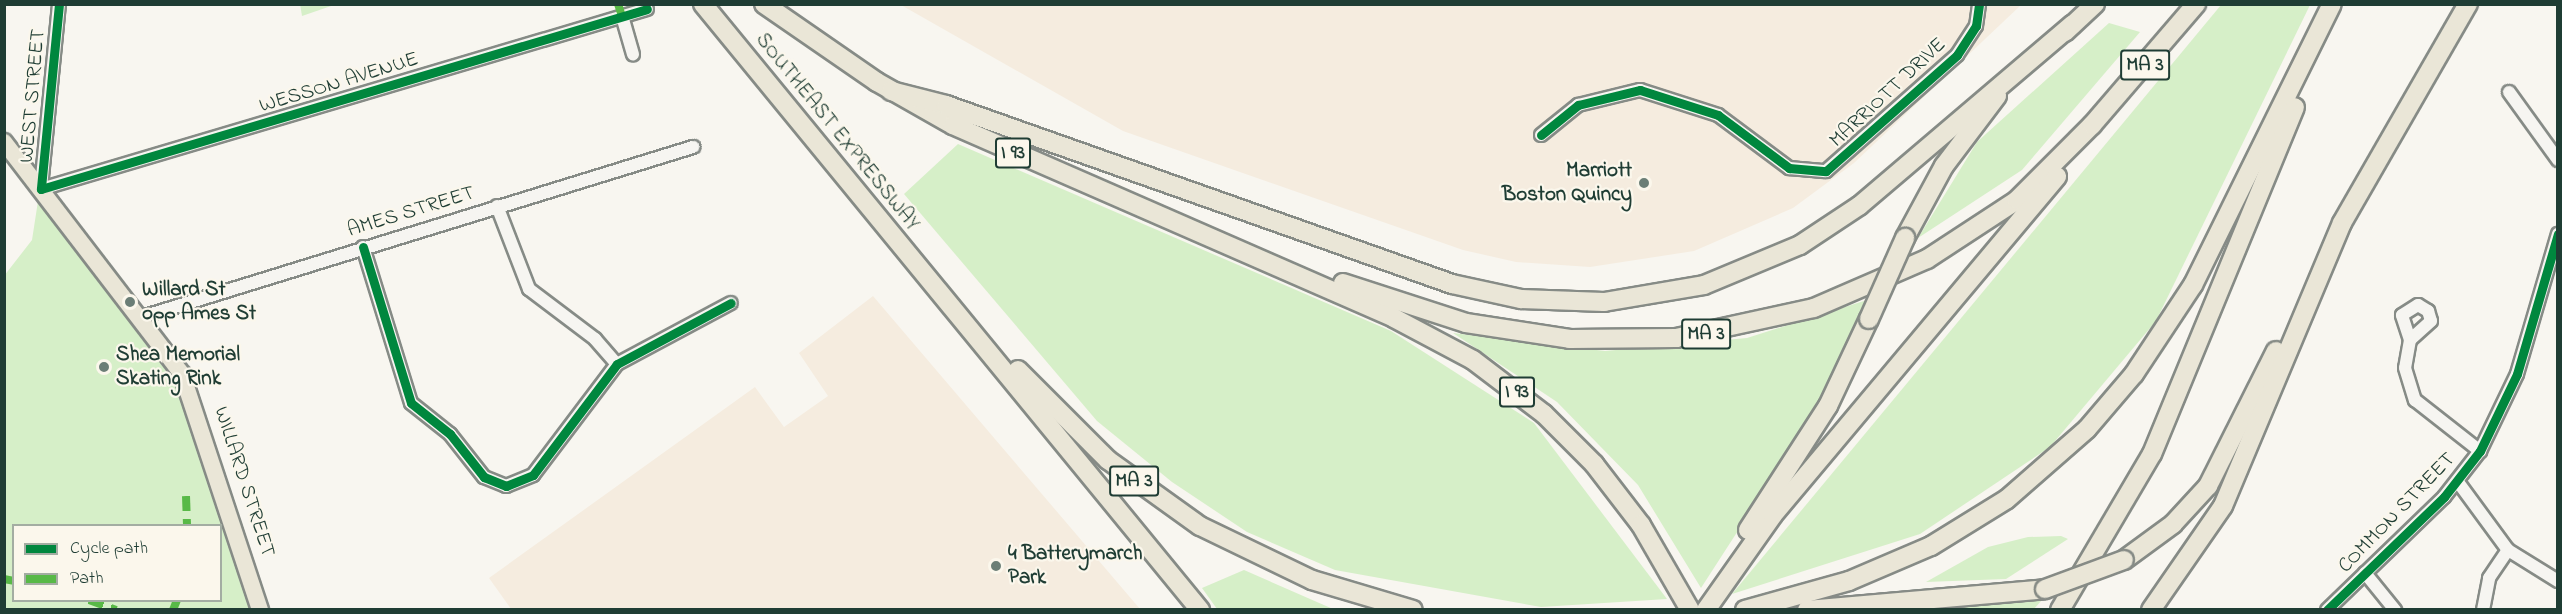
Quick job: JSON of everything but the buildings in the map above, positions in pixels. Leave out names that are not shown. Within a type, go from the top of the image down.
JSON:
[{"type":"highway","name":"SOUTHEAST EXPRESSWAY","points":[[703,4],[937,288]]},
{"type":"highway","name":"SOUTHEAST EXPRESSWAY","points":[[764,4],[891,91],[985,140],[1269,263]]},
{"type":"highway","points":[[891,91],[946,105],[1452,284],[1521,299],[1604,302],[1704,285],[1800,245],[1859,206],[2095,4]]},
{"type":"highway","name":"MA 3","points":[[1269,263],[1432,314],[1518,334],[1623,340],[1729,330],[1831,302],[1927,259],[2017,200],[2092,125],[2196,4]]},
{"type":"highway","points":[[1745,609],[1866,575],[1931,546],[2007,499],[2081,435],[2134,374],[2189,293],[2332,4]]},
{"type":"highway","points":[[1807,609],[2045,589],[2124,560],[2173,525],[2221,468],[2327,254],[2468,4]]},
{"type":"highway","points":[[2430,68],[2477,4]]},
{"type":"highway","points":[[1707,603],[1828,406],[1905,238],[1973,125],[2072,25]]},
{"type":"highway","points":[[2060,609],[2152,454],[2305,83],[2319,30]]},
{"type":"highway","points":[[1707,603],[1778,508],[2055,180],[2092,125]]},
{"type":"highway","points":[[2151,609],[2205,537],[2232,489],[2327,254]]},
{"type":"highway","name":"I 93","points":[[1269,263],[1442,342],[1530,402],[1615,488],[1690,609]]},
{"type":"highway","points":[[937,288],[1200,609]]},
{"type":"highway","name":"MA 3","points":[[937,288],[1095,448],[1169,506],[1279,567],[1413,609]]},
{"type":"main road","name":"WILLARD STREET","points":[[4,142],[142,317],[191,391],[260,609]]},
{"type":"street","name":"WEST STREET","points":[[40,189],[59,4]]},
{"type":"street","name":"MARRIOTT DRIVE","points":[[1541,135],[1578,105],[1640,90],[1718,115],[1789,168],[1826,171],[1957,55],[1976,26],[1979,4]]},
{"type":"street","name":"WESSON AVENUE","points":[[40,189],[647,9]]},
{"type":"street","points":[[622,16],[633,54]]},
{"type":"street","points":[[2509,92],[2558,160]]},
{"type":"street","name":"AMES STREET","points":[[142,317],[693,147]]},
{"type":"street","points":[[497,206],[529,289],[595,339],[617,364]]},
{"type":"street","name":"COMMON STREET","points":[[2327,609],[2458,482],[2480,451],[2517,374],[2554,262],[2558,234]]},
{"type":"street","points":[[363,247],[411,403],[495,482],[511,486],[530,478],[617,364],[731,303]]},
{"type":"street","points":[[2410,340],[2405,368],[2415,400],[2480,451]]},
{"type":"street","points":[[2458,482],[2508,550],[2558,581]]},
{"type":"street","points":[[2483,609],[2489,578],[2508,550]]},
{"type":"street","points":[[2365,573],[2395,609]]},
{"type":"shaded area","points":[[901,5],[2021,5],[1854,163],[1793,208],[1694,251],[1590,267],[1516,262],[1463,250],[1123,131]]},
{"type":"shaded area","points":[[873,296],[1140,609],[511,609],[489,578],[755,387],[784,427],[828,396],[799,353]]},
{"type":"green space","points":[[300,4],[334,4],[334,5],[302,16]]},
{"type":"green space","points":[[2221,5],[2310,5],[2156,321],[2050,447],[1920,534],[1732,594]]},
{"type":"green space","points":[[2109,23],[2140,32],[2022,170],[1918,238],[1977,142]]},
{"type":"green space","points":[[958,144],[1391,331],[1534,423],[1667,599],[1541,607],[1335,570],[1247,532],[1172,482],[1097,421],[904,194]]},
{"type":"green space","points":[[38,201],[180,389],[249,609],[5,609],[4,276],[32,240]]},
{"type":"green space","points":[[1867,300],[1807,424],[1701,588],[1638,485],[1557,402],[1453,333],[1605,351],[1747,338]]},
{"type":"green space","points":[[2061,536],[2068,539],[2006,579],[1926,582],[1988,547],[2028,537]]},
{"type":"green space","points":[[1244,570],[1333,609],[1217,609],[1202,588]]},
{"type":"green space","points":[[2042,600],[2034,609],[1919,609]]},
{"type":"marked path","points":[[618,4],[622,16]]},
{"type":"marked path","points":[[186,496],[187,524]]},
{"type":"marked path","points":[[4,579],[12,581]]},
{"type":"marked path","points":[[94,602],[116,610]]},
{"type":"marked path","points":[[173,610],[176,602]]},
{"type":"cycle path","points":[[59,4],[41,189],[647,9]]},
{"type":"cycle path","points":[[1541,135],[1578,105],[1640,90],[1718,115],[1789,168],[1826,171],[1957,55],[1976,26],[1979,4]]},
{"type":"cycle path","points":[[2327,610],[2444,497],[2480,451],[2517,374],[2558,234]]},
{"type":"cycle path","points":[[363,247],[411,403],[450,434],[484,477],[506,486],[533,475],[617,364],[731,303]]},
{"type":"place","name":"Marriott Boston Quincy","points":[[1644,183]]},
{"type":"place","name":"Willard St opp Ames St","points":[[130,302]]},
{"type":"place","name":"Shea Memorial Skating Rink","points":[[104,367]]},
{"type":"place","name":"4 Batterymarch Park","points":[[996,566]]}]
